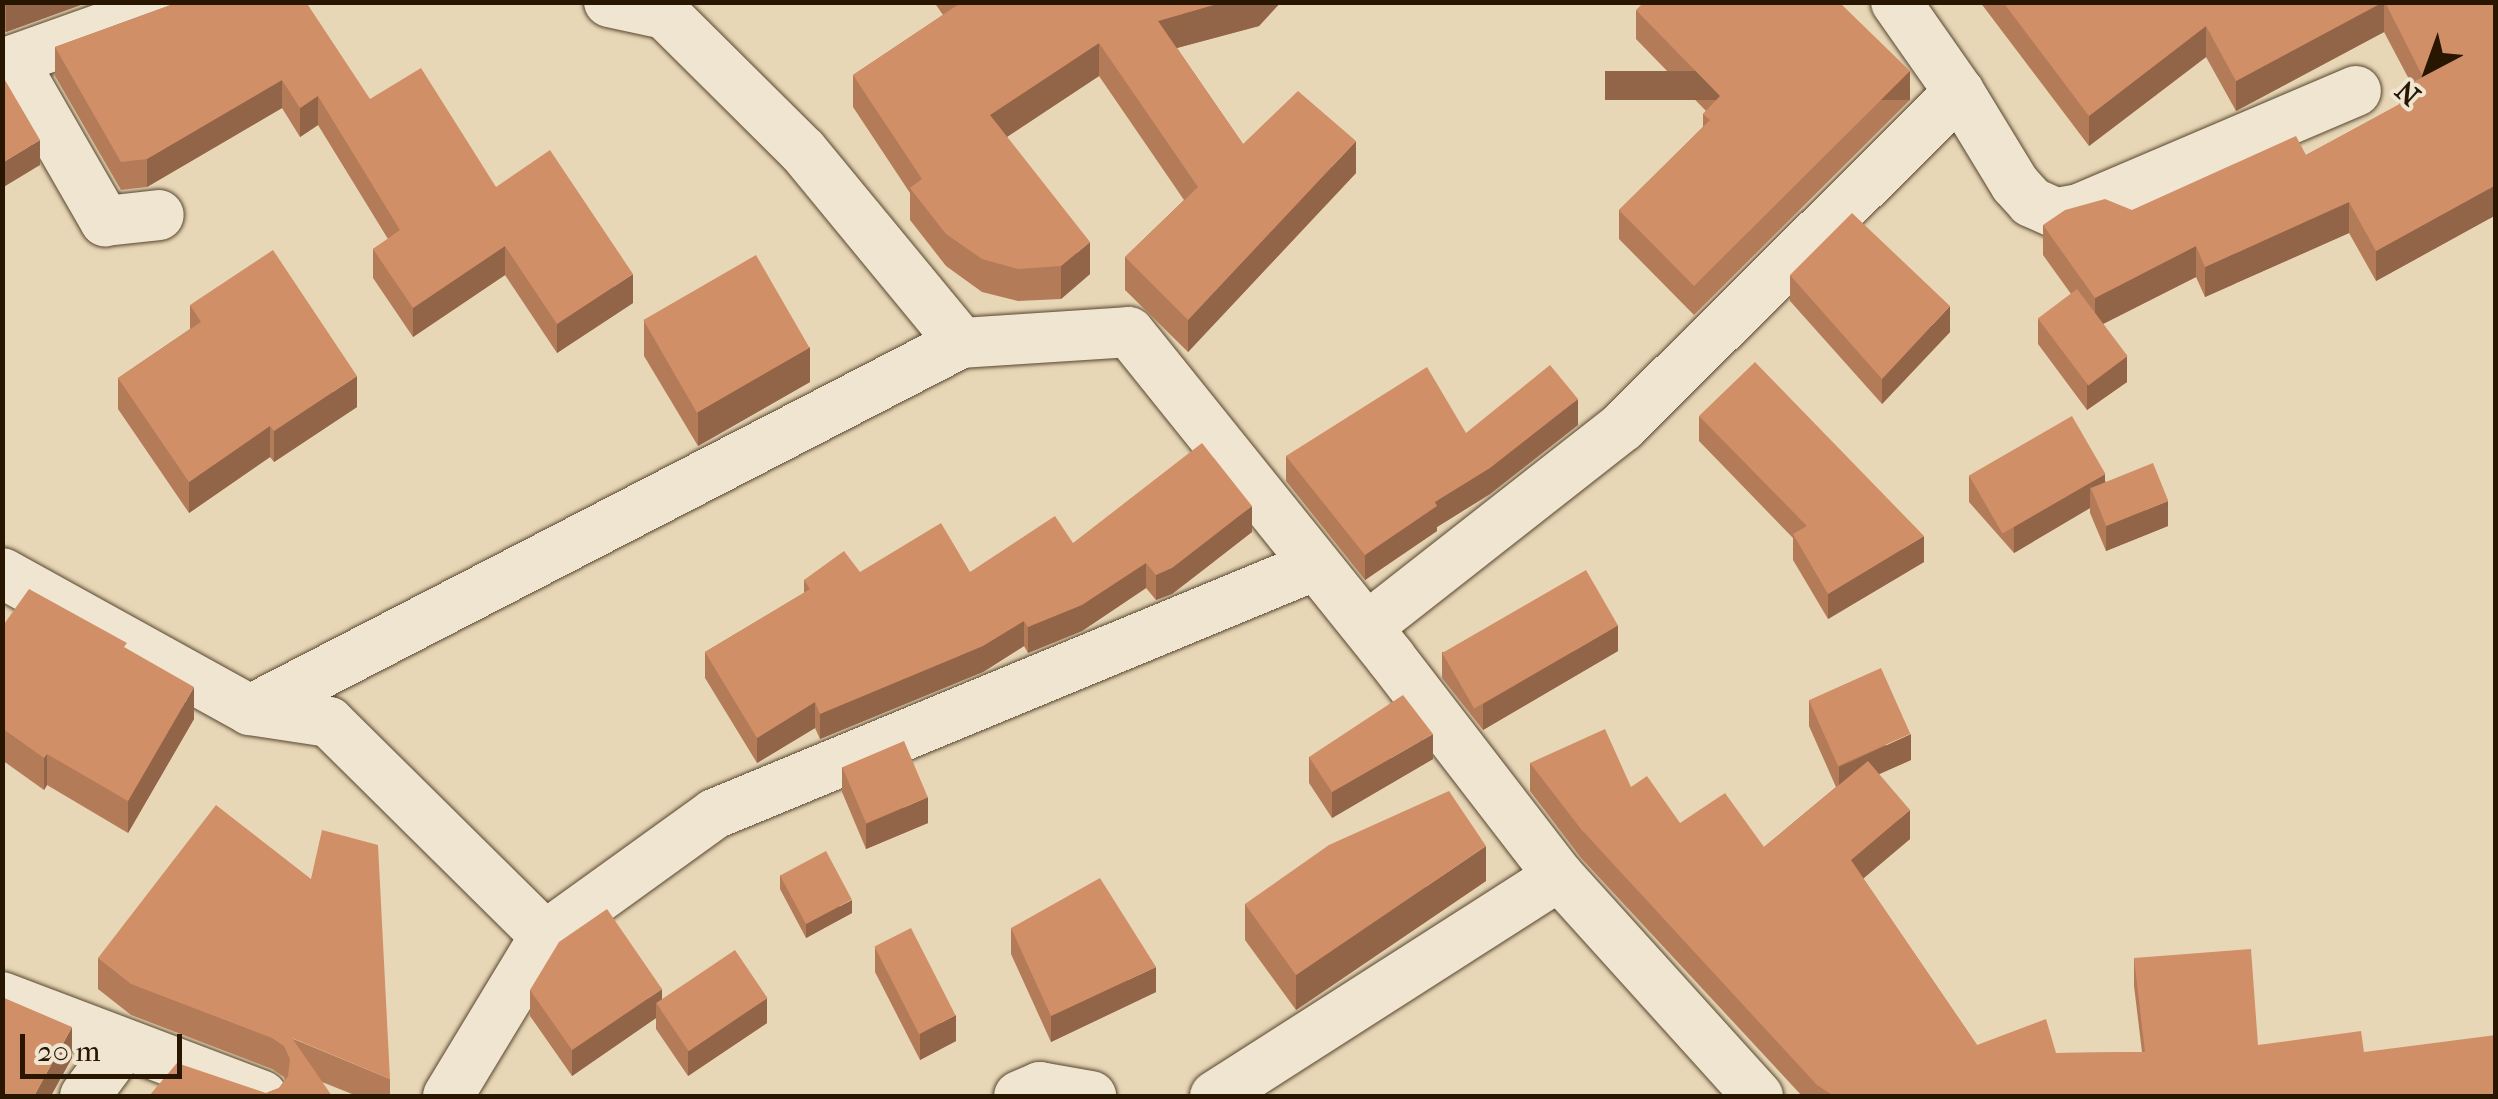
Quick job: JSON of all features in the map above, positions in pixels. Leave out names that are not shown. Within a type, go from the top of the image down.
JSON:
[{"type":"street","points":[[159,216],[105,221],[8,62],[176,2]]},
{"type":"street","points":[[609,2],[671,8],[803,152],[961,343]]},
{"type":"street","points":[[1896,2],[2015,184],[2031,202],[2056,212],[2079,209],[2356,91]]},
{"type":"street","points":[[1367,627],[1622,427],[1958,92]]},
{"type":"street","points":[[250,710],[961,343],[1128,332],[1367,627],[1559,876],[1758,1096]]},
{"type":"street","points":[[448,1096],[546,936],[714,814],[1316,565]]},
{"type":"street","points":[[2,573],[250,710],[330,722],[546,936]]},
{"type":"street","points":[[1215,1096],[1559,876]]},
{"type":"street","points":[[2,997],[122,1046],[262,1096]]},
{"type":"street","points":[[86,1096],[122,1046]]},
{"type":"street","points":[[1019,1096],[1040,1088],[1091,1096]]},
{"type":"building","points":[[179,2],[306,2],[370,99],[421,68],[496,187],[550,150],[633,274],[557,324],[505,246],[413,308],[373,249],[400,230],[318,96],[300,108],[282,80],[147,159],[121,162],[55,47]]},
{"type":"building","points":[[957,2],[1224,2],[1158,21],[1243,144],[1298,91],[1356,141],[1188,320],[1125,257],[1198,187],[1099,43],[990,115],[1090,242],[1061,266],[1018,269],[982,259],[946,234],[910,188],[922,179],[853,75]]},
{"type":"building","points":[[1644,2],[1839,2],[1910,71],[1694,286],[1619,210],[1710,120],[1703,114],[1720,96],[1636,10]]},
{"type":"building","points":[[2003,2],[2383,2],[2236,81],[2206,26],[2089,116]]},
{"type":"building","points":[[2385,2],[2496,2],[2496,185],[2376,251],[2349,202],[2205,267],[2196,246],[2095,298],[2043,225],[2065,210],[2105,199],[2132,210],[2296,136],[2306,155],[2405,101],[2399,89],[2423,77]]},
{"type":"building","points":[[2,75],[40,140],[2,163]]},
{"type":"building","points":[[1852,213],[1950,306],[1882,379],[1790,275]]},
{"type":"building","points":[[273,250],[357,376],[274,431],[270,426],[189,482],[118,378],[201,322],[190,305]]},
{"type":"building","points":[[756,255],[810,348],[697,413],[643,320]]},
{"type":"building","points":[[2077,289],[2128,356],[2088,386],[2038,318]]},
{"type":"building","points":[[1755,362],[1924,536],[1828,594],[1793,534],[1807,526],[1699,416]]},
{"type":"building","points":[[1550,365],[1578,399],[1490,468],[1435,502],[1437,506],[1365,555],[1286,456],[1427,367],[1466,433]]},
{"type":"building","points":[[2072,416],[2106,474],[2002,534],[1969,476]]},
{"type":"building","points":[[1202,443],[1252,506],[1172,568],[1156,575],[1146,563],[1082,605],[1028,627],[1024,621],[983,646],[820,714],[815,702],[757,738],[705,652],[810,589],[804,580],[844,551],[860,572],[941,523],[970,572],[1055,516],[1073,543]]},
{"type":"building","points":[[2153,463],[2168,501],[2106,526],[2091,488]]},
{"type":"building","points":[[1586,570],[1618,625],[1474,708],[1442,653]]},
{"type":"building","points":[[29,589],[127,643],[124,647],[194,687],[128,801],[47,754],[44,758],[2,728],[2,627]]},
{"type":"building","points":[[1881,668],[1910,734],[1838,766],[1809,700]]},
{"type":"building","points":[[1403,695],[1433,734],[1332,792],[1309,757]]},
{"type":"building","points":[[1605,729],[1631,787],[1647,776],[1680,823],[1725,793],[1764,847],[1868,761],[1910,810],[1851,860],[1977,1045],[2046,1019],[2056,1053],[2145,1052],[2134,958],[2251,949],[2258,1045],[2361,1031],[2364,1052],[2496,1035],[2496,1096],[1834,1096],[1817,1085],[1581,829],[1530,763]]},
{"type":"building","points":[[904,741],[928,797],[866,823],[842,767]]},
{"type":"building","points":[[1449,791],[1486,846],[1296,975],[1245,904],[1329,845]]},
{"type":"building","points":[[216,805],[311,879],[322,830],[378,845],[390,1079],[292,1038],[332,1096],[149,1096],[177,1063],[266,1093],[279,1088],[288,1076],[290,1059],[284,1046],[272,1038],[131,984],[98,958]]},
{"type":"building","points":[[826,851],[852,900],[806,924],[780,875]]},
{"type":"building","points":[[1100,878],[1156,967],[1051,1016],[1011,928]]},
{"type":"building","points":[[607,909],[662,989],[572,1050],[530,990],[559,942]]},
{"type":"building","points":[[911,928],[955,1015],[919,1034],[874,947]]},
{"type":"building","points":[[735,950],[767,998],[689,1051],[656,1003]]},
{"type":"building","points":[[2,997],[72,1027],[34,1096],[2,1096]]}]
